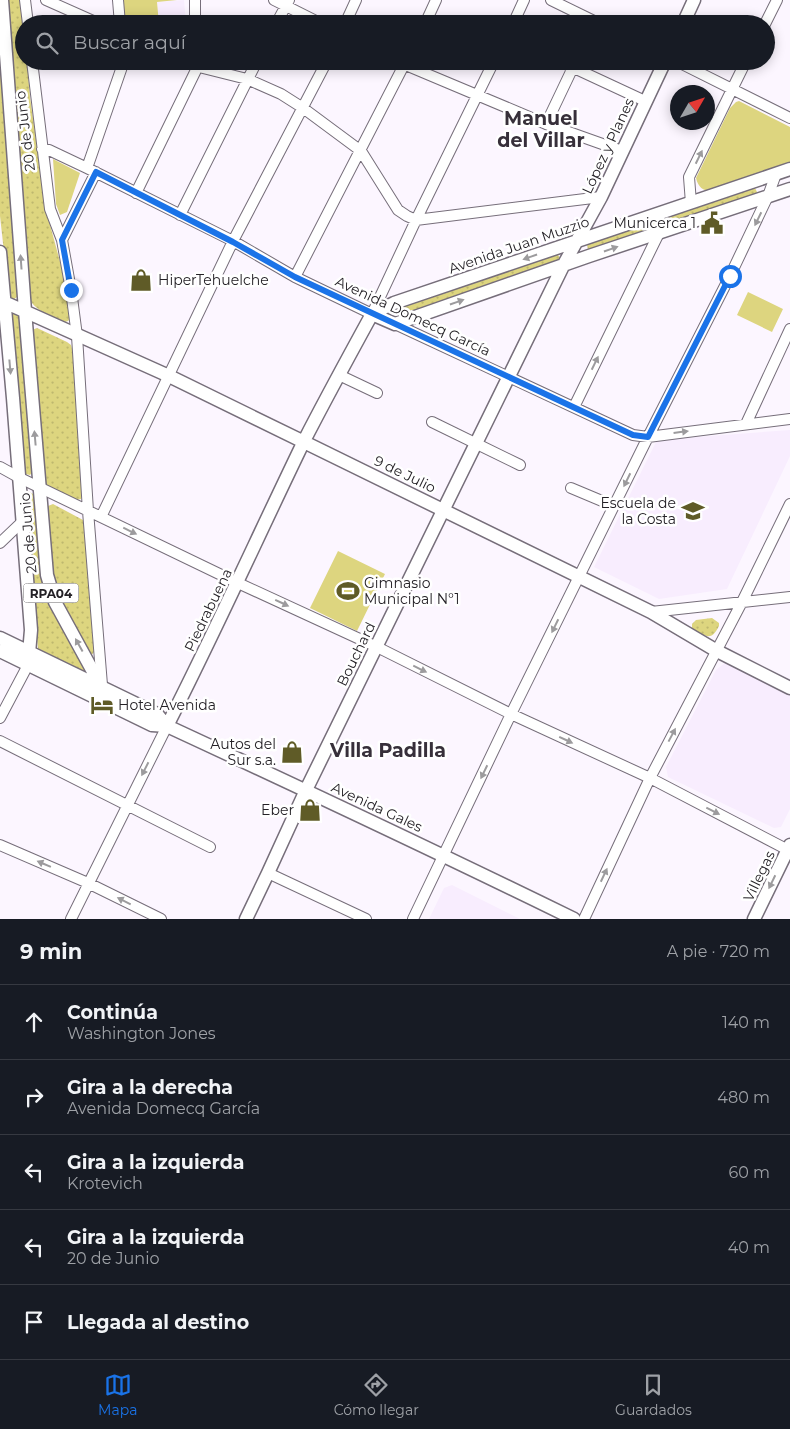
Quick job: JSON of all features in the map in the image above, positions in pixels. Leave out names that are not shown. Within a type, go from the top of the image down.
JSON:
[{"type":"main road","name":"20 de Junio","points":[[2,0],[24,311],[47,576],[55,602],[102,688]]},
{"type":"main road","points":[[687,15],[694,0]]},
{"type":"main road","name":"López y Planes","points":[[508,376],[563,266],[601,197],[660,70]]},
{"type":"main road","name":"Avenida Juan Muzzio","points":[[372,314],[394,303],[790,169]]},
{"type":"main road","points":[[395,324],[790,189]]},
{"type":"main road","points":[[593,210],[597,221],[604,227],[612,229]]},
{"type":"main road","name":"20 de Junio","points":[[0,252],[2,301],[20,478],[31,630],[28,665]]},
{"type":"main road","name":"9 de Julio","points":[[2,301],[169,376],[580,577],[651,612],[717,651],[790,688]]},
{"type":"main road","name":"Avenida Domecq García","points":[[372,314],[395,324]]},
{"type":"main road","name":"Piedrabuena","points":[[167,726],[238,583],[304,442],[338,374],[372,314]]},
{"type":"main road","name":"Bouchard","points":[[246,919],[306,790],[508,376]]},
{"type":"main road","name":"Avenida Gales","points":[[0,638],[157,714],[167,726]]},
{"type":"main road","name":"Avenida Gales","points":[[0,652],[152,725],[167,726],[306,790],[574,919]]},
{"type":"main road","name":"Villegas","points":[[754,919],[789,849]]},
{"type":"street","points":[[25,0],[27,15]]},
{"type":"street","points":[[46,0],[80,15]]},
{"type":"street","points":[[118,0],[119,15]]},
{"type":"street","points":[[195,0],[195,15]]},
{"type":"street","points":[[274,0],[287,3],[307,15]]},
{"type":"street","points":[[349,15],[356,0]]},
{"type":"street","points":[[428,15],[436,0]]},
{"type":"street","points":[[517,15],[524,0]]},
{"type":"street","points":[[551,0],[581,15]]},
{"type":"street","points":[[770,15],[777,0]]},
{"type":"street","points":[[281,15],[287,3]]},
{"type":"street","name":"20 de Junio","points":[[33,70],[50,209],[62,240],[77,336],[102,688]]},
{"type":"street","points":[[62,240],[91,170],[121,70]]},
{"type":"street","points":[[136,193],[195,70]]},
{"type":"street","points":[[218,70],[247,79],[281,94],[361,151],[398,210],[416,220],[601,197]]},
{"type":"street","points":[[180,215],[252,70]]},
{"type":"street","points":[[101,517],[233,242],[322,70]]},
{"type":"street","points":[[295,277],[361,151],[399,70]]},
{"type":"street","points":[[418,70],[546,124],[622,151]]},
{"type":"street","points":[[372,314],[490,70]]},
{"type":"street","points":[[546,124],[573,70]]},
{"type":"street","points":[[585,70],[645,101]]},
{"type":"street","points":[[693,70],[790,118]]},
{"type":"street","points":[[692,203],[689,177],[742,70]]},
{"type":"street","name":"Avenida Domecq García","points":[[42,149],[49,150],[91,170],[233,242],[295,277],[372,314]]},
{"type":"street","points":[[413,919],[511,714],[730,276],[768,196],[776,174]]},
{"type":"street","points":[[574,407],[659,233]]},
{"type":"street","name":"Avenida Domecq García","points":[[395,324],[633,435],[648,437],[790,419]]},
{"type":"street","points":[[746,424],[790,329]]},
{"type":"street","points":[[338,374],[377,393]]},
{"type":"street","points":[[432,422],[520,465]]},
{"type":"street","points":[[0,467],[238,583],[376,647],[511,714],[650,778],[789,849]]},
{"type":"street","points":[[571,488],[614,506]]},
{"type":"street","points":[[584,919],[650,778],[717,651],[790,504]]},
{"type":"street","points":[[0,543],[22,521]]},
{"type":"street","points":[[651,612],[790,597]]},
{"type":"street","points":[[0,718],[28,665]]},
{"type":"street","name":"Piedrabuena","points":[[71,919],[167,726]]},
{"type":"street","points":[[0,741],[210,847]]},
{"type":"street","points":[[0,845],[88,883],[161,919]]},
{"type":"street","points":[[268,873],[366,919]]},
{"type":"shaded area","points":[[8,0],[22,0],[23,15],[15,15],[15,70],[28,70],[46,210],[65,280],[70,319],[65,322],[48,314],[34,306],[28,296]]},
{"type":"shaded area","points":[[123,0],[177,0],[157,2],[158,15],[124,15]]},
{"type":"shaded area","points":[[184,0],[185,15],[158,15],[157,2]]},
{"type":"shaded area","points":[[0,25],[19,291],[17,297],[13,300],[9,297],[0,216]]},
{"type":"shaded area","points":[[739,101],[790,127],[790,164],[711,191],[701,188],[696,178],[730,108]]},
{"type":"shaded area","points":[[53,159],[80,173],[67,212],[60,215],[56,204]]},
{"type":"shaded area","points":[[752,187],[757,192],[755,196],[591,251],[588,250],[587,244],[590,241]]},
{"type":"shaded area","points":[[556,254],[560,259],[558,263],[401,316],[398,315],[396,309],[399,306]]},
{"type":"shaded area","points":[[748,292],[783,309],[772,332],[737,315]]},
{"type":"shaded area","points":[[14,312],[20,318],[33,471],[30,475],[23,471],[11,317]]},
{"type":"shaded area","points":[[37,328],[67,342],[71,345],[73,352],[83,494],[81,499],[77,500],[45,483],[32,330]]},
{"type":"shaded area","name":"Escuela de la Costa","points":[[790,430],[790,456],[727,589],[659,599],[594,567],[657,440]]},
{"type":"shaded area","points":[[26,490],[34,496],[44,593],[86,668],[86,673],[39,651],[38,648]]},
{"type":"shaded area","points":[[53,504],[83,520],[85,523],[94,652],[91,656],[62,609],[51,576],[46,509]]},
{"type":"shaded area","name":"Gimnasio Municipal N°1","points":[[338,551],[385,574],[357,631],[310,608]]},
{"type":"shaded area","points":[[712,618],[719,623],[719,626],[711,636],[692,629],[692,624],[696,620]]},
{"type":"shaded area","points":[[726,662],[790,694],[790,809],[781,827],[774,828],[668,777],[666,767],[716,670]]},
{"type":"shaded area","points":[[452,885],[520,919],[429,919],[444,888]]},
{"type":"place","name":"Municerca 1","points":[[712,223]]},
{"type":"place","name":"HiperTehuelche","points":[[141,280]]},
{"type":"place","name":"Escuela de la Costa","points":[[693,511]]},
{"type":"place","name":"Gimnasio Municipal N°1","points":[[348,591]]},
{"type":"place","name":"Hotel Avenida","points":[[102,705]]},
{"type":"place","name":"Autos del Sur s.a.","points":[[292,752]]},
{"type":"place","name":"Eber","points":[[310,810]]},
{"type":"district","name":"Manuel del Villar","points":[[541,129]]},
{"type":"district","name":"Villa Padilla","points":[[388,750]]},
{"type":"route","points":[[71,290],[62,240],[96,172],[233,242],[295,277],[372,314],[633,435],[648,437],[730,276]]}]
